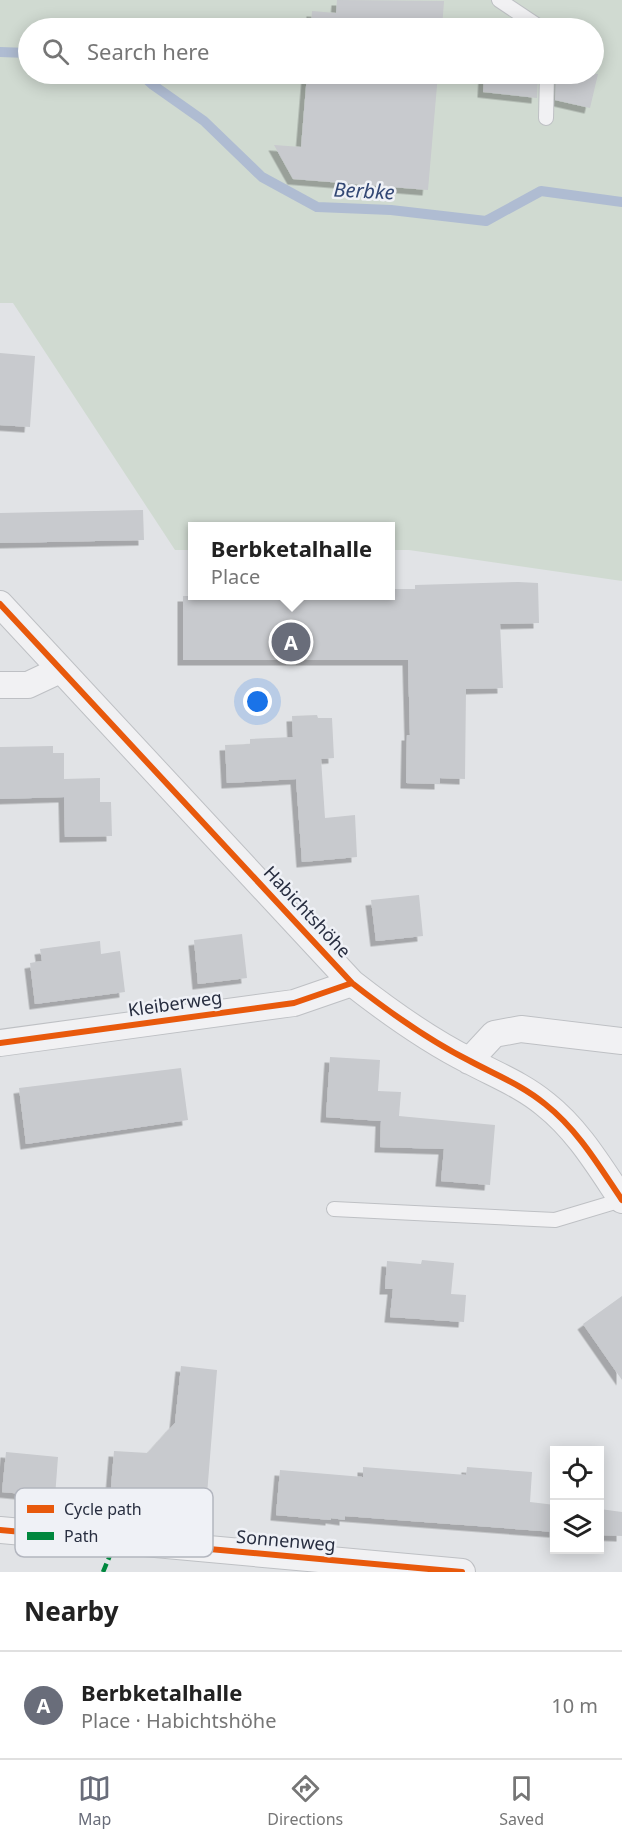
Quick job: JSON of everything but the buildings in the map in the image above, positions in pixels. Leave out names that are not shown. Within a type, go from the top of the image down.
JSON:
[{"type":"street","name":"Habichtshöhe","points":[[0,604],[352,983],[385,1009],[469,1061],[517,1084],[546,1104],[574,1130],[622,1200]]},
{"type":"street","points":[[0,685],[28,685],[60,670]]},
{"type":"street","name":"Kleiberweg","points":[[0,1043],[294,1004],[352,983]]},
{"type":"street","points":[[469,1061],[494,1034],[521,1029],[622,1041]]},
{"type":"street","name":"Sonnenweg","points":[[0,1530],[15,1531]]},
{"type":"street","name":"Sonnenweg","points":[[213,1549],[462,1572]]},
{"type":"lane","points":[[500,0],[526,18]]},
{"type":"lane","points":[[546,118],[547,84]]},
{"type":"lane","name":"Habichtshöhe","points":[[334,1209],[555,1220],[622,1200]]},
{"type":"shaded area","points":[[0,0],[622,0],[622,581],[409,550],[395,550],[395,522],[188,522],[188,550],[175,550],[13,303],[0,303]]},
{"type":"waterway","name":"Berbke","points":[[0,52],[18,53]]},
{"type":"waterway","name":"Berbke","points":[[152,84],[204,121],[262,177],[317,207],[391,210],[486,221],[541,191],[622,202]]},
{"type":"marked path","points":[[103,1572],[109,1557]]},
{"type":"cycle path","points":[[0,604],[352,983],[424,1035],[518,1086],[545,1104],[578,1137],[622,1200]]},
{"type":"cycle path","points":[[0,1043],[294,1003],[352,983]]},
{"type":"cycle path","points":[[0,1530],[15,1531]]},
{"type":"cycle path","points":[[213,1549],[462,1572]]},
{"type":"place","name":"Berbketalhalle","points":[[291,642]]}]
